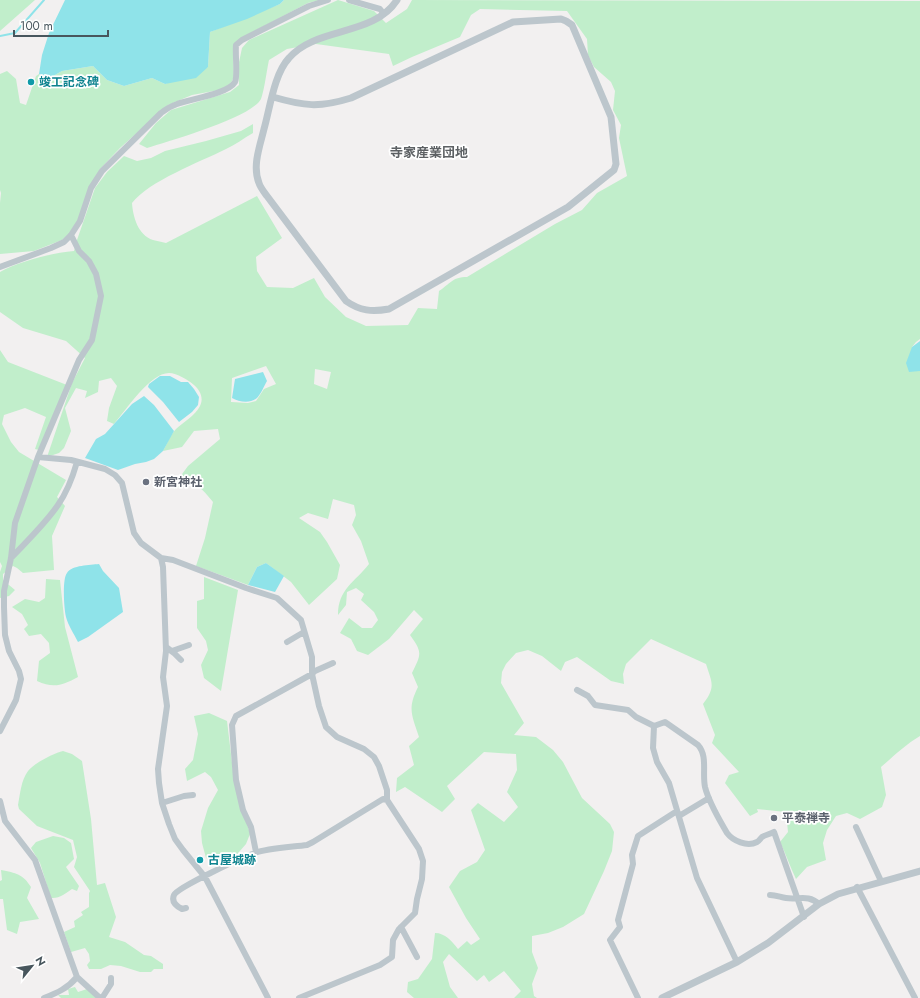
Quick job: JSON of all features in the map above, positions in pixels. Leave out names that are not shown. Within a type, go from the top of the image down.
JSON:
[{"type":"street","points":[[0,266],[64,242],[80,221],[91,188],[102,171],[161,113],[177,104],[220,92],[235,82],[236,45],[242,40],[308,6],[328,0]]},
{"type":"street","points":[[349,0],[380,9],[384,14]]},
{"type":"street","points":[[273,97],[299,104],[321,106],[335,104],[351,98],[513,22],[561,19],[572,26],[611,117],[616,164],[614,170],[568,207],[389,309],[366,311],[356,308],[346,301],[258,183],[256,169],[257,158],[273,97],[282,68],[288,58],[298,50],[318,39],[364,25],[384,14],[396,0]]},
{"type":"street","points":[[0,731],[16,700],[20,679],[19,671],[9,651],[5,635],[2,607],[11,558],[15,523],[38,457],[79,360],[92,340],[101,296],[96,274],[89,261],[78,251],[70,235]]},
{"type":"street","points":[[38,457],[77,462],[105,470],[115,475],[122,483],[134,533],[141,544],[161,558],[173,560],[246,588],[277,598],[301,620],[312,657],[312,674],[319,706],[326,727],[338,737],[364,749],[374,757],[379,766],[387,790],[387,800],[419,849],[423,861],[422,879],[415,913],[401,928],[393,940],[392,957],[380,965],[299,998]]},
{"type":"street","points":[[11,558],[59,504],[73,475],[77,462]]},
{"type":"street","points":[[161,558],[163,566],[169,649],[163,677],[167,706],[158,769],[162,803],[168,824],[176,839],[183,850],[205,876],[268,998]]},
{"type":"street","points":[[287,642],[304,632]]},
{"type":"street","points":[[169,649],[189,646]]},
{"type":"street","points":[[169,649],[181,660]]},
{"type":"street","points":[[256,852],[251,827],[243,810],[236,780],[232,725],[236,716],[315,671],[333,663]]},
{"type":"street","points":[[577,690],[588,696],[595,705],[628,710],[636,717],[654,726],[665,722],[682,733],[702,750],[704,756],[704,775],[709,798],[727,834],[734,840],[743,844],[756,842],[774,832],[804,916]]},
{"type":"street","points":[[654,726],[653,748],[657,762],[669,783],[697,878],[737,962]]},
{"type":"street","points":[[162,803],[184,796],[193,795]]},
{"type":"street","points":[[638,998],[610,940],[620,927],[618,920],[633,864],[632,855],[638,836],[709,798]]},
{"type":"street","points":[[186,908],[182,909],[176,906],[173,902],[173,896],[177,891],[256,852],[307,845],[383,799],[387,800]]},
{"type":"street","points":[[0,801],[1,812],[5,821],[35,860],[77,977],[101,998],[111,984],[111,978]]},
{"type":"street","points":[[856,827],[881,881]]},
{"type":"street","points":[[662,998],[737,962],[768,943],[819,904],[838,894],[920,871]]},
{"type":"street","points":[[857,888],[915,998]]},
{"type":"street","points":[[770,895],[814,900],[819,904]]},
{"type":"street","points":[[401,928],[416,957]]},
{"type":"street","points":[[44,998],[69,986],[77,977]]},
{"type":"green space","points":[[0,0],[35,0],[0,31]]},
{"type":"green space","points":[[284,0],[320,0],[308,3],[241,38],[233,52],[234,77],[229,85],[219,90],[192,95],[168,105],[120,148],[100,169],[78,220],[69,234],[62,240],[34,251],[0,254],[0,74],[7,71],[16,79],[20,103],[26,105],[36,76],[39,74],[48,79],[62,71],[93,66],[107,80],[124,86],[152,78],[165,84],[208,67],[210,32],[280,4]]},
{"type":"green space","points":[[338,0],[374,11],[386,23],[407,9],[412,0],[920,1],[920,339],[912,347],[920,370],[920,736],[905,746],[881,767],[886,795],[882,807],[860,819],[847,813],[836,816],[827,830],[823,843],[826,860],[807,867],[796,879],[780,842],[788,832],[786,812],[757,809],[758,812],[750,816],[725,783],[729,775],[739,772],[712,743],[715,735],[703,704],[710,693],[712,685],[706,664],[651,639],[626,664],[623,674],[624,684],[611,681],[577,657],[565,662],[561,671],[542,656],[528,650],[516,653],[506,664],[502,672],[501,683],[524,723],[514,735],[536,737],[553,750],[563,762],[582,798],[610,824],[614,832],[612,851],[584,914],[563,927],[548,933],[532,936],[532,952],[538,968],[532,984],[534,996],[537,998],[514,998],[521,991],[504,971],[489,982],[484,975],[477,981],[449,954],[443,962],[450,987],[458,998],[414,998],[407,992],[408,982],[418,979],[432,959],[435,933],[442,934],[451,940],[458,949],[467,941],[471,945],[480,939],[466,918],[449,887],[460,871],[477,862],[485,850],[471,810],[478,803],[504,822],[518,807],[507,792],[517,770],[516,754],[484,752],[447,786],[455,799],[442,812],[405,787],[396,792],[397,778],[414,765],[409,746],[419,737],[412,712],[413,701],[418,687],[412,673],[419,657],[419,650],[410,635],[423,619],[414,610],[389,639],[368,655],[357,651],[351,639],[340,633],[349,618],[362,628],[372,628],[378,620],[374,612],[361,600],[364,594],[356,588],[347,592],[346,605],[338,615],[339,606],[344,592],[369,564],[361,541],[352,525],[356,515],[354,505],[333,499],[328,519],[308,513],[299,518],[320,532],[340,565],[337,579],[309,605],[291,582],[266,563],[257,567],[248,585],[196,566],[205,538],[213,502],[202,490],[191,483],[187,483],[175,489],[174,485],[188,466],[220,439],[218,429],[194,431],[182,447],[163,451],[174,431],[192,416],[200,406],[202,400],[198,389],[192,383],[179,375],[169,373],[162,375],[146,385],[114,424],[107,421],[109,408],[117,386],[111,378],[99,381],[98,392],[85,398],[87,391],[76,388],[65,408],[71,431],[64,448],[59,453],[47,457],[72,383],[85,358],[66,341],[23,328],[0,312],[0,272],[17,264],[36,258],[74,251],[95,188],[107,172],[124,156],[137,161],[151,158],[165,151],[241,131],[253,124],[253,133],[229,147],[162,180],[140,195],[132,203],[135,220],[140,230],[148,238],[166,243],[257,196],[282,238],[256,257],[257,271],[267,287],[293,288],[314,278],[325,297],[346,317],[366,326],[408,325],[418,308],[437,309],[439,291],[452,281],[458,278],[467,277],[555,224],[582,210],[597,193],[627,176],[619,138],[621,125],[613,110],[615,91],[611,82],[594,67],[588,55],[587,39],[567,11],[480,9],[471,15],[460,37],[393,66],[389,54],[316,44],[287,49],[269,60],[261,99],[242,114],[208,128],[147,148],[139,144],[156,123],[171,110],[230,92],[239,85],[238,67],[242,48],[249,40]],"holes":[[[266,366],[276,384],[264,389],[256,401],[248,403],[231,402],[232,378]],[[315,369],[331,372],[327,389],[314,384]]]},
{"type":"green space","points":[[0,350],[8,362],[67,385],[39,450],[35,449],[46,417],[25,408],[4,415],[2,424],[11,442],[19,452],[66,480],[57,497],[65,506],[52,536],[54,570],[23,573],[13,566],[3,574],[3,580],[15,590],[9,596],[0,598],[0,572],[2,566],[0,562]]},
{"type":"green space","points":[[204,577],[238,590],[221,691],[204,678],[201,665],[208,650],[206,641],[197,628],[197,601],[204,599]]},
{"type":"green space","points":[[46,579],[60,580],[65,627],[78,677],[58,685],[48,685],[37,681],[39,661],[50,653],[49,643],[41,634],[29,636],[24,629],[28,625],[22,614],[12,607],[25,599],[39,602],[45,598]]},
{"type":"green space","points":[[209,713],[227,721],[234,779],[250,834],[246,844],[232,860],[218,866],[206,858],[202,843],[201,831],[208,808],[218,790],[211,777],[205,772],[187,781],[185,769],[193,760],[198,734],[194,716]]},
{"type":"green space","points":[[63,751],[72,754],[82,761],[91,819],[97,885],[105,883],[116,917],[109,937],[125,942],[144,955],[151,956],[163,964],[163,969],[154,969],[151,972],[140,972],[121,966],[110,965],[101,969],[89,969],[87,965],[90,961],[89,954],[85,948],[71,952],[64,932],[75,927],[74,921],[83,915],[81,912],[89,907],[90,891],[74,867],[77,857],[73,840],[37,826],[19,809],[18,805],[22,783],[28,771],[44,759]]},
{"type":"green space","points":[[53,836],[64,838],[71,843],[74,859],[66,867],[79,886],[77,891],[72,889],[57,898],[51,898],[40,863],[31,848],[36,842]]},
{"type":"green space","points":[[1,870],[19,875],[25,879],[31,887],[27,898],[39,919],[20,922],[17,934],[7,930],[3,899],[0,899],[0,881],[2,880]]},
{"type":"green space","points":[[75,987],[78,992],[87,989],[99,998],[61,998],[58,995],[69,995],[68,989]]},
{"type":"water","points":[[65,0],[284,0],[280,4],[247,19],[210,32],[208,67],[196,78],[165,84],[152,78],[124,86],[107,80],[93,66],[62,71],[48,79],[39,74],[42,55],[49,33]]},
{"type":"water","points":[[920,341],[920,371],[909,372],[906,363],[912,347]]},
{"type":"water","points":[[263,372],[267,381],[257,398],[244,402],[232,398],[235,379]]},
{"type":"water","points":[[160,376],[170,376],[181,382],[188,382],[199,397],[198,405],[192,412],[179,422],[163,402],[148,387],[149,384]]},
{"type":"water","points":[[144,396],[154,405],[174,431],[163,451],[154,459],[118,470],[85,458],[96,439],[105,434],[132,404]]},
{"type":"water","points":[[266,563],[284,576],[275,592],[248,585],[257,567]]},
{"type":"water","points":[[99,564],[103,571],[119,588],[123,612],[88,637],[78,642],[66,617],[64,594],[65,576],[69,570],[73,568]]},
{"type":"waterway","points":[[0,36],[15,33],[44,0]]},
{"type":"place","name":"竣工記念碑","points":[[31,82]]},
{"type":"place","name":"新宮神社","points":[[146,482]]},
{"type":"place","name":"平泰禅寺","points":[[774,818]]},
{"type":"place","name":"古屋城跡","points":[[200,860]]},
{"type":"district","name":"寺家産業団地","points":[[429,152]]}]
